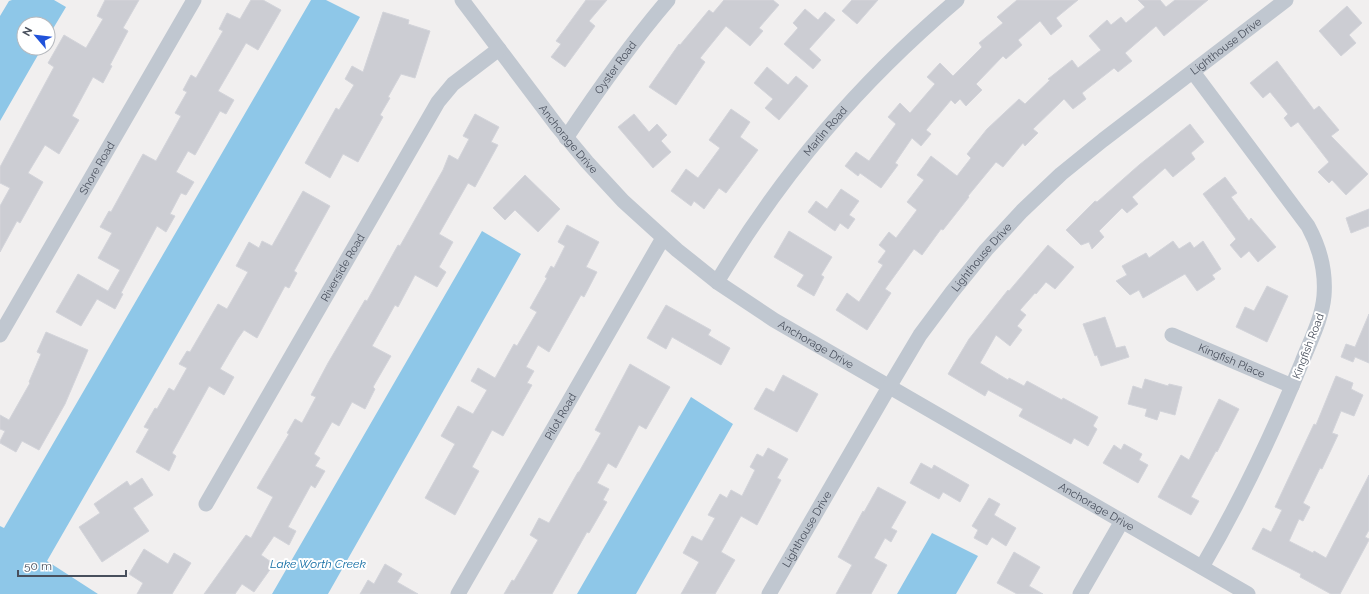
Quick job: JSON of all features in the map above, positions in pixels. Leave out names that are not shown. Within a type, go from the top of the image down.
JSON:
[{"type":"street","name":"Shore Road","points":[[0,336],[194,0]]},
{"type":"street","name":"Anchorage Drive","points":[[462,0],[566,138],[587,162],[623,201],[663,238],[717,282],[774,320],[888,387],[1248,594]]},
{"type":"street","name":"Oyster Road","points":[[566,138],[603,83],[652,18],[668,0]]},
{"type":"street","name":"Marlin Road","points":[[717,282],[764,208],[838,115],[878,71],[957,0]]},
{"type":"street","name":"Lighthouse Drive","points":[[769,594],[888,387],[920,335],[986,250],[1022,211],[1062,174],[1103,140],[1286,0]]},
{"type":"street","name":"Riverside Road","points":[[206,504],[438,102],[453,84],[499,49]]},
{"type":"street","name":"Kingfish Road","points":[[1193,72],[1308,226],[1319,248],[1324,272],[1324,296],[1319,320],[1292,386],[1255,467],[1202,567]]},
{"type":"street","name":"Pilot Road","points":[[458,594],[663,238]]},
{"type":"street","name":"Kingfish Place","points":[[1172,335],[1292,386]]},
{"type":"street","points":[[1080,594],[1122,521]]},
{"type":"water","points":[[54,0],[66,7],[56,24],[56,16],[16,16],[16,56],[37,56],[0,121],[0,16],[9,1]]},
{"type":"water","points":[[311,0],[326,0],[360,17],[47,561],[98,594],[0,594],[0,526],[4,528]]},
{"type":"water","name":"Lake Worth Creek","points":[[482,231],[521,254],[328,594],[272,594]]},
{"type":"water","points":[[691,397],[733,424],[636,594],[577,594]]},
{"type":"water","points":[[932,533],[978,556],[956,594],[897,594]]},
{"type":"building","points":[[105,0],[139,0],[123,28],[128,31],[110,65],[112,66],[103,83],[93,77],[72,116],[79,120],[59,154],[45,145],[28,173],[43,182],[20,223],[17,221],[0,252],[0,206],[10,188],[0,183],[0,167],[54,67],[48,63],[52,56],[56,56],[56,49],[64,35],[86,48],[103,19],[97,16]]},
{"type":"building","points":[[251,0],[263,0],[281,10],[258,50],[246,43],[218,91],[234,100],[226,114],[220,111],[195,155],[188,151],[176,172],[194,182],[186,195],[181,193],[170,214],[175,216],[166,232],[157,226],[121,293],[123,294],[115,309],[97,299],[81,326],[56,312],[78,274],[108,291],[120,270],[98,258],[112,233],[100,227],[109,211],[111,212],[143,154],[156,161],[181,116],[175,113],[187,92],[183,90],[191,75],[196,78],[223,31],[219,29],[227,13],[240,19]]},
{"type":"building","points":[[586,0],[607,0],[589,21],[595,26],[565,67],[551,57],[561,44],[556,41]]},
{"type":"building","points":[[724,0],[773,0],[779,5],[759,28],[763,31],[750,46],[726,26],[700,58],[705,62],[676,105],[649,87],[679,44],[680,45],[709,10],[713,13]]},
{"type":"building","points":[[852,0],[878,0],[857,24],[842,11]]},
{"type":"building","points":[[1017,0],[1078,0],[1056,18],[1062,26],[1051,35],[1040,21],[1018,40],[1022,45],[1006,59],[1003,56],[976,84],[982,90],[966,106],[960,99],[955,104],[951,100],[926,130],[931,134],[921,146],[912,138],[895,163],[898,165],[881,188],[860,173],[858,176],[845,166],[856,152],[869,161],[896,124],[888,117],[900,103],[910,113],[935,84],[927,77],[940,63],[953,76],[982,47],[979,43],[1003,23],[997,17]]},
{"type":"building","points":[[1138,0],[1160,0],[1166,7],[1175,0],[1208,0],[1164,36],[1156,26],[1125,53],[1132,61],[1118,72],[1114,68],[1082,93],[1086,99],[1073,109],[1064,99],[1033,129],[1038,133],[1025,146],[1023,143],[1003,167],[996,162],[943,230],[941,229],[922,255],[914,249],[885,289],[891,293],[867,330],[836,310],[847,293],[859,302],[883,265],[878,262],[886,251],[879,245],[889,232],[896,238],[917,210],[907,202],[924,180],[917,175],[931,156],[957,176],[971,158],[967,154],[987,129],[1019,99],[1025,104],[1050,80],[1048,79],[1072,60],[1078,68],[1101,50],[1089,36],[1107,20],[1111,25],[1121,17],[1126,23],[1145,7]]},
{"type":"building","points":[[1347,6],[1362,23],[1349,35],[1356,43],[1341,56],[1319,31]]},
{"type":"building","points":[[805,9],[818,20],[825,12],[835,20],[809,49],[821,60],[813,69],[784,44],[798,28],[793,23]]},
{"type":"building","points":[[383,12],[409,20],[408,24],[430,31],[415,78],[401,74],[380,115],[383,117],[358,162],[343,154],[330,178],[305,163],[336,108],[339,110],[354,85],[345,79],[352,66],[363,72]]},
{"type":"building","points":[[1277,61],[1314,110],[1319,106],[1339,130],[1331,136],[1368,174],[1346,195],[1332,180],[1329,183],[1318,172],[1329,162],[1298,122],[1291,127],[1284,118],[1288,114],[1270,92],[1263,98],[1250,83]]},
{"type":"building","points":[[767,67],[788,85],[796,76],[808,86],[779,120],[765,108],[773,99],[754,83]]},
{"type":"building","points":[[731,109],[750,122],[740,137],[758,150],[726,193],[719,188],[704,209],[694,201],[691,206],[671,191],[686,169],[698,178],[720,148],[709,140]]},
{"type":"building","points":[[475,114],[499,127],[491,142],[498,145],[475,187],[468,183],[439,234],[453,242],[439,267],[446,272],[437,287],[415,275],[398,307],[395,305],[372,346],[391,356],[373,387],[375,389],[365,409],[352,402],[339,426],[332,422],[314,454],[320,458],[315,466],[325,471],[315,488],[311,485],[288,527],[296,531],[289,545],[274,536],[261,555],[274,564],[254,592],[242,584],[235,594],[204,594],[246,535],[251,538],[273,497],[257,488],[289,434],[287,433],[295,419],[302,423],[316,397],[311,395],[328,363],[365,300],[367,301],[398,245],[400,246],[443,170],[449,155],[458,160],[469,139],[463,136]]},
{"type":"building","points":[[634,114],[649,132],[657,124],[667,135],[661,141],[671,152],[653,168],[618,127]]},
{"type":"building","points":[[1190,124],[1204,142],[1191,153],[1195,159],[1173,177],[1165,168],[1132,197],[1138,204],[1127,213],[1122,208],[1099,231],[1104,237],[1092,249],[1089,242],[1081,245],[1066,230],[1095,201],[1097,202],[1139,165]]},
{"type":"building","points":[[525,175],[560,209],[538,232],[515,210],[505,220],[493,208]]},
{"type":"building","points":[[1225,177],[1237,193],[1231,197],[1249,221],[1251,218],[1276,247],[1258,262],[1249,251],[1241,258],[1230,245],[1236,239],[1203,194]]},
{"type":"building","points":[[841,189],[859,201],[849,215],[855,219],[848,229],[840,223],[835,231],[808,212],[816,201],[827,209]]},
{"type":"building","points":[[303,191],[330,206],[294,271],[297,273],[289,288],[285,286],[257,338],[244,330],[220,369],[234,377],[224,395],[209,386],[172,453],[176,456],[169,471],[136,452],[149,429],[144,427],[155,408],[157,409],[169,388],[174,391],[187,368],[179,364],[187,351],[190,352],[218,304],[227,309],[248,272],[236,266],[249,242],[259,248],[262,241],[272,246]]},
{"type":"building","points":[[1369,209],[1369,226],[1351,233],[1346,218]]},
{"type":"building","points":[[567,225],[599,242],[586,267],[597,272],[584,297],[581,295],[549,352],[538,345],[526,367],[534,371],[527,383],[532,385],[503,436],[492,430],[472,467],[479,471],[455,515],[425,498],[455,444],[441,436],[458,406],[473,414],[487,390],[471,381],[478,368],[495,378],[514,344],[517,346],[537,312],[530,308],[547,278],[545,277],[551,266],[554,268],[565,246],[558,242]]},
{"type":"building","points":[[789,231],[832,257],[821,275],[824,277],[814,296],[797,286],[804,275],[774,257]]},
{"type":"building","points":[[1173,241],[1179,249],[1190,242],[1194,248],[1203,241],[1221,269],[1212,275],[1215,279],[1197,291],[1185,274],[1143,298],[1139,290],[1130,295],[1116,281],[1127,275],[1122,266],[1146,253],[1149,258]]},
{"type":"building","points":[[1048,245],[1074,267],[1055,289],[1046,282],[1036,294],[1035,293],[1020,310],[1026,315],[1017,326],[1022,330],[1010,346],[996,335],[980,363],[1008,380],[1009,378],[1024,386],[1027,381],[1098,417],[1093,426],[1097,429],[1088,446],[1074,438],[1071,444],[1019,416],[1023,409],[988,390],[985,396],[948,374],[969,339],[1008,290],[1009,291]]},
{"type":"building","points":[[1267,286],[1288,296],[1267,342],[1236,327],[1245,307],[1254,311]]},
{"type":"building","points":[[666,305],[711,330],[708,335],[730,348],[721,365],[672,337],[666,349],[647,338]]},
{"type":"building","points":[[1369,314],[1369,363],[1355,357],[1353,362],[1341,357],[1346,344],[1355,347]]},
{"type":"building","points":[[1105,317],[1116,348],[1125,346],[1129,357],[1101,366],[1097,355],[1095,356],[1083,324]]},
{"type":"building","points":[[46,332],[88,350],[65,404],[39,450],[22,441],[16,452],[0,443],[5,431],[0,429],[0,415],[9,420],[30,383],[29,382],[41,354],[37,352]]},
{"type":"building","points":[[630,364],[670,387],[646,429],[639,425],[616,468],[608,463],[597,483],[609,489],[603,500],[607,502],[589,533],[587,532],[552,594],[504,594],[512,580],[514,581],[538,540],[530,535],[539,518],[549,523],[601,433],[595,430]]},
{"type":"building","points":[[783,375],[818,394],[797,432],[754,409],[766,388],[774,392]]},
{"type":"building","points":[[1336,376],[1353,383],[1351,389],[1363,395],[1354,416],[1341,411],[1332,433],[1338,435],[1322,469],[1320,468],[1303,503],[1310,507],[1303,521],[1299,519],[1289,541],[1313,553],[1314,551],[1326,558],[1369,475],[1369,530],[1365,537],[1369,540],[1340,594],[1331,594],[1300,577],[1301,574],[1252,549],[1263,528],[1271,532],[1282,510],[1275,507],[1314,424],[1316,425]]},
{"type":"building","points":[[1145,379],[1168,386],[1169,384],[1182,387],[1175,415],[1160,411],[1157,420],[1145,416],[1147,409],[1128,404],[1133,386],[1142,389]]},
{"type":"building","points":[[1219,399],[1239,409],[1217,452],[1216,451],[1191,497],[1199,501],[1191,515],[1158,497],[1181,455],[1189,460]]},
{"type":"building","points":[[1124,444],[1142,454],[1139,460],[1148,465],[1138,483],[1103,463],[1114,445],[1121,450]]},
{"type":"building","points":[[768,448],[788,459],[777,478],[781,480],[757,525],[741,516],[721,552],[735,560],[715,594],[681,594],[699,562],[683,553],[692,536],[702,541],[715,518],[708,515],[720,494],[727,498],[731,490],[742,496],[755,470],[750,467],[757,454],[763,457]]},
{"type":"building","points":[[921,463],[932,469],[934,465],[969,485],[960,502],[943,492],[939,499],[910,483]]},
{"type":"building","points":[[142,478],[153,495],[133,508],[149,531],[102,562],[79,527],[100,513],[94,504],[127,481],[130,486]]},
{"type":"building","points":[[878,487],[906,502],[891,528],[897,531],[891,542],[885,538],[874,558],[887,565],[871,594],[836,594],[852,565],[838,557]]},
{"type":"building","points":[[989,498],[1000,504],[994,515],[1016,528],[1006,546],[992,537],[987,545],[974,538],[978,530],[972,526]]},
{"type":"building","points":[[144,549],[168,564],[174,553],[191,563],[172,594],[137,594],[143,583],[129,574]]},
{"type":"building","points":[[1014,552],[1040,567],[1029,586],[1043,594],[1017,594],[997,583]]},
{"type":"building","points":[[385,564],[402,574],[397,582],[418,594],[360,594],[368,580],[374,584]]}]
